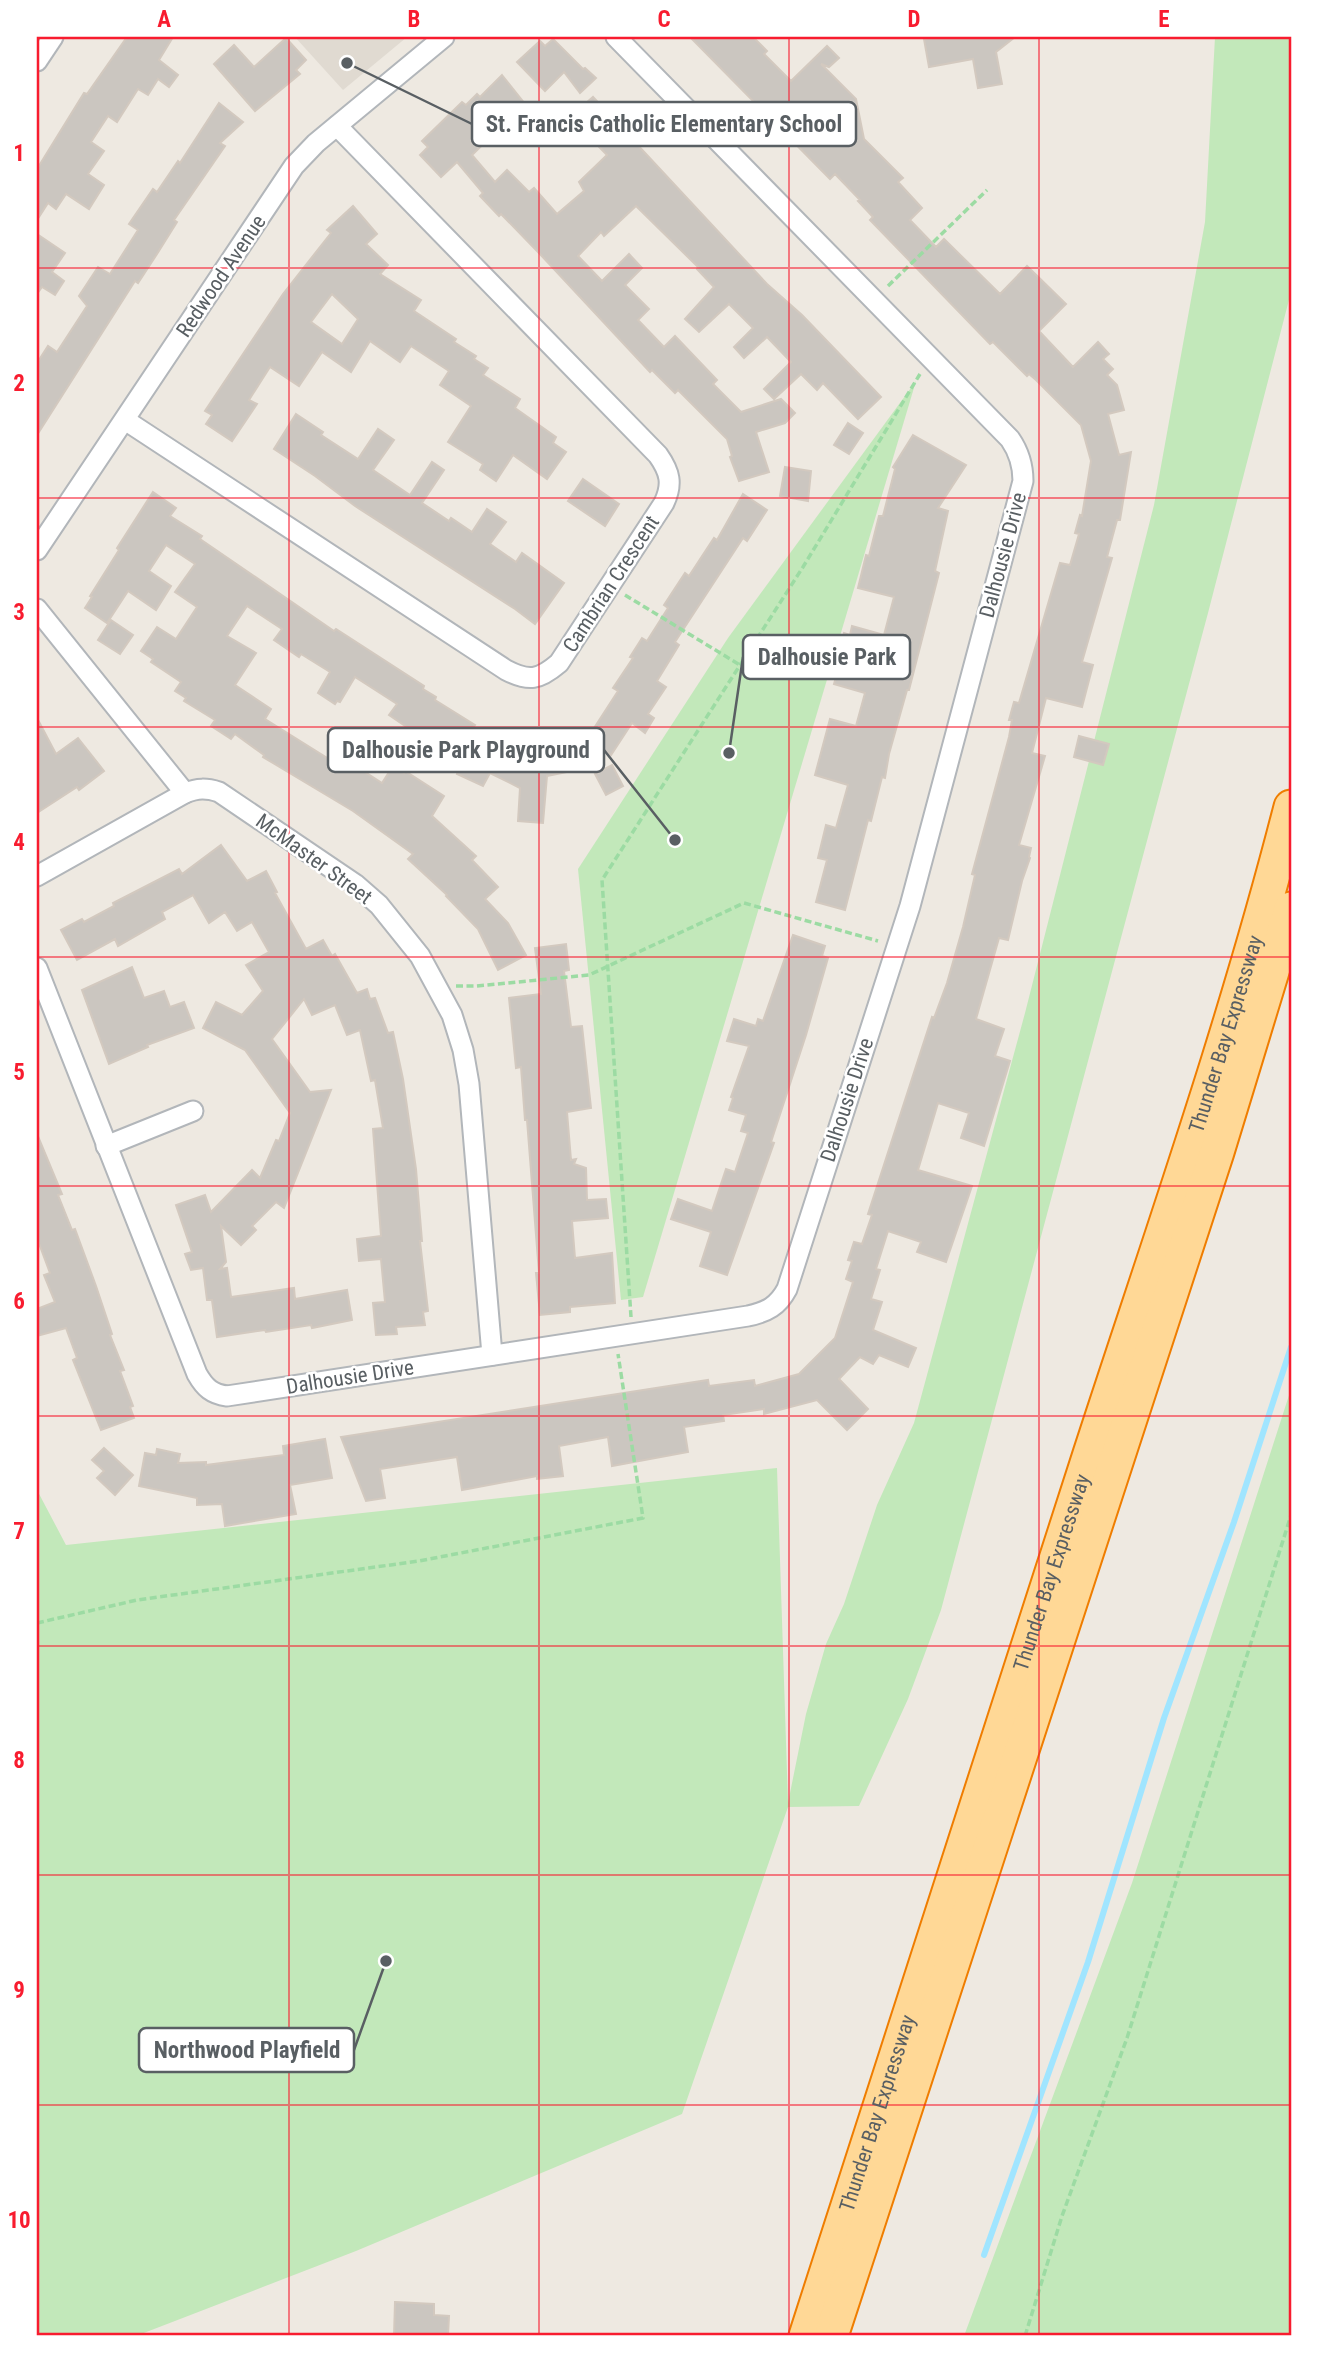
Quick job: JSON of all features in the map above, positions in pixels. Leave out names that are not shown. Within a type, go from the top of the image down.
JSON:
[{"type":"highway","name":"Thunder Bay Expressway","points":[[806,2336],[975,1808],[1193,1144],[1271,884],[1291,807]]},
{"type":"highway","name":"Thunder Bay Expressway","points":[[831,2336],[1217,1152],[1291,909]]},
{"type":"street","points":[[37,61],[53,37]]},
{"type":"street","name":"Redwood Avenue","points":[[37,550],[294,166],[337,126],[444,37]]},
{"type":"street","name":"Dalhousie Drive","points":[[37,968],[197,1374],[209,1391],[227,1396],[762,1313],[781,1299],[787,1289],[910,906],[1023,481],[1020,458],[1010,439],[616,37]]},
{"type":"street","name":"Cambrian Crescent","points":[[125,420],[521,678],[534,678],[559,663],[664,503],[669,492],[670,479],[666,467],[648,445],[337,126]]},
{"type":"street","points":[[37,608],[185,793],[37,876]]},
{"type":"street","name":"McMaster Street","points":[[185,793],[197,789],[219,792],[355,884],[379,905],[401,931],[437,986],[452,1015],[463,1050],[469,1084],[492,1355]]},
{"type":"street","points":[[106,1146],[193,1111]]},
{"type":"path","points":[[874,300],[987,190]]},
{"type":"path","points":[[37,1623],[137,1600],[419,1561],[643,1518],[624,1335],[602,880],[803,567],[930,358]]},
{"type":"path","points":[[610,586],[740,666]]},
{"type":"path","points":[[437,986],[477,986],[589,975],[744,903],[897,947]]},
{"type":"path","points":[[1025,2336],[1062,2216],[1127,2038],[1291,1515]]},
{"type":"shaded area","points":[[295,37],[407,37],[343,90]]},
{"type":"green space","points":[[1215,37],[1291,37],[1291,292],[1208,613],[941,1610],[908,1699],[859,1806],[788,1807],[682,2114],[356,2251],[136,2336],[37,2336],[37,1490],[66,1545],[777,1468],[788,1803],[806,1714],[826,1644],[844,1604],[877,1505],[914,1423],[1025,1013],[1154,505],[1205,222]]},
{"type":"green space","points":[[916,381],[643,1297],[621,1300],[578,869],[728,638]]},
{"type":"green space","points":[[1291,1389],[1291,2336],[964,2336],[1132,1883]]},
{"type":"building","points":[[127,37],[173,37],[159,60],[178,75],[169,87],[158,79],[148,95],[138,89],[117,122],[108,116],[91,142],[104,151],[88,174],[104,185],[89,209],[66,194],[56,209],[48,203],[37,220],[37,169],[84,93],[87,94]]},
{"type":"building","points":[[690,37],[753,37],[767,51],[764,54],[791,81],[827,46],[839,58],[829,67],[821,64],[856,99],[864,139],[903,178],[898,182],[922,208],[910,220],[936,247],[944,239],[1000,294],[1027,266],[1066,304],[1039,331],[1073,367],[1098,342],[1109,354],[1103,359],[1113,369],[1107,375],[1117,385],[1124,410],[1108,414],[1119,455],[1131,452],[1120,520],[1117,520],[1107,557],[1112,558],[1082,662],[1093,665],[1082,707],[1046,698],[1032,753],[1045,756],[1019,845],[1031,848],[1030,858],[1008,940],[999,938],[976,1019],[1004,1029],[995,1056],[1010,1061],[984,1146],[961,1138],[969,1113],[938,1103],[918,1170],[972,1186],[946,1262],[917,1252],[921,1242],[888,1231],[876,1269],[880,1270],[871,1299],[882,1302],[873,1330],[916,1348],[908,1367],[879,1355],[873,1364],[860,1357],[839,1379],[868,1409],[847,1430],[817,1400],[764,1414],[764,1409],[723,1415],[724,1421],[684,1427],[688,1452],[612,1466],[608,1437],[559,1446],[563,1476],[537,1479],[537,1476],[462,1490],[457,1457],[380,1469],[385,1498],[366,1501],[341,1437],[708,1380],[709,1386],[754,1380],[755,1386],[799,1374],[835,1338],[853,1282],[846,1279],[852,1261],[848,1260],[854,1242],[862,1244],[872,1215],[868,1214],[932,1017],[934,1018],[947,983],[963,927],[975,875],[972,874],[1009,737],[1012,720],[1009,720],[1014,702],[1019,703],[1060,563],[1070,565],[1079,534],[1075,533],[1080,515],[1082,516],[1091,461],[1081,425],[1036,380],[1029,374],[1027,376],[993,342],[990,344],[870,220],[873,217],[835,174],[830,179]]},
{"type":"building","points":[[1015,37],[996,52],[1002,84],[978,88],[973,59],[929,67],[924,39]]},
{"type":"building","points":[[286,38],[306,60],[296,70],[300,74],[255,111],[214,64],[234,45],[254,67]]},
{"type":"building","points":[[553,39],[596,78],[580,93],[564,72],[545,91],[517,62],[540,41],[545,46]]},
{"type":"building","points":[[502,75],[525,104],[472,155],[495,182],[507,170],[529,192],[534,188],[557,214],[584,191],[579,182],[607,155],[570,117],[593,97],[767,284],[802,315],[881,397],[858,419],[823,383],[817,390],[801,374],[774,399],[764,389],[791,362],[767,337],[744,358],[734,347],[753,328],[729,304],[699,332],[685,319],[714,287],[698,267],[636,206],[604,236],[601,232],[578,256],[602,281],[629,254],[642,268],[625,285],[649,309],[638,320],[664,347],[675,336],[717,380],[713,384],[741,412],[781,399],[795,413],[785,423],[756,432],[769,472],[739,481],[727,439],[678,390],[675,393],[652,370],[650,372],[538,252],[480,196],[483,193],[457,162],[441,177],[420,155],[428,147],[422,141],[462,102],[466,105],[477,94],[480,97]]},
{"type":"building","points":[[219,103],[243,122],[220,143],[225,146],[174,220],[177,222],[157,254],[138,283],[135,281],[37,435],[37,363],[48,346],[57,352],[87,306],[79,296],[98,267],[110,274],[138,230],[129,224],[153,189],[157,192],[178,161],[180,163]]},
{"type":"building","points":[[353,206],[377,234],[366,244],[388,265],[380,274],[421,300],[414,311],[476,356],[474,359],[488,368],[483,375],[520,399],[515,408],[556,437],[553,443],[566,452],[547,479],[513,455],[496,481],[480,470],[483,464],[448,442],[471,406],[440,385],[449,371],[411,346],[400,362],[370,341],[351,372],[322,352],[299,386],[270,367],[249,400],[257,404],[232,441],[206,424],[212,415],[205,411],[283,294],[331,233],[327,230]],"holes":[[[332,294],[358,319],[342,344],[311,322]]]},
{"type":"building","points":[[37,234],[65,253],[52,272],[64,281],[55,295],[42,287],[37,294]]},
{"type":"building","points":[[296,414],[323,432],[321,435],[358,459],[378,429],[394,440],[373,470],[410,495],[432,462],[444,470],[422,503],[449,521],[451,518],[472,532],[487,509],[506,522],[490,544],[516,562],[522,553],[564,583],[535,624],[355,506],[274,449]]},
{"type":"building","points":[[848,423],[863,433],[849,454],[834,445]]},
{"type":"building","points":[[913,435],[966,465],[938,508],[948,511],[935,571],[939,573],[909,690],[889,754],[885,778],[882,777],[871,821],[868,820],[845,910],[816,902],[827,860],[818,858],[826,825],[836,828],[848,785],[815,775],[830,719],[856,726],[865,693],[834,684],[843,651],[840,650],[844,633],[850,635],[852,626],[884,635],[894,597],[858,588],[879,516],[883,516],[895,469],[893,467]]},
{"type":"building","points":[[785,467],[811,471],[808,501],[780,496]]},
{"type":"building","points":[[583,479],[619,504],[605,526],[568,501]]},
{"type":"building","points":[[153,492],[176,508],[170,516],[202,536],[200,539],[334,631],[336,629],[424,686],[423,689],[436,697],[435,700],[475,725],[472,729],[514,750],[572,742],[577,770],[547,776],[543,823],[518,821],[520,788],[490,773],[483,786],[457,774],[461,764],[389,715],[397,704],[355,677],[340,702],[335,704],[318,693],[330,672],[301,654],[299,657],[274,640],[282,629],[247,606],[227,636],[256,653],[235,685],[271,709],[265,719],[340,766],[345,759],[382,783],[393,766],[444,796],[432,816],[476,856],[472,860],[498,887],[485,899],[508,923],[526,955],[498,970],[478,929],[447,895],[408,859],[413,854],[353,811],[263,757],[264,755],[235,734],[231,739],[211,726],[215,720],[184,701],[186,698],[175,691],[181,682],[151,662],[153,659],[141,651],[157,627],[176,639],[197,607],[175,592],[195,564],[166,545],[149,571],[171,586],[156,610],[128,591],[107,623],[85,608],[119,550],[117,548]]},
{"type":"building","points":[[743,494],[767,510],[747,541],[743,538],[675,642],[679,645],[657,681],[666,687],[648,714],[654,718],[645,733],[632,723],[611,755],[587,739],[618,691],[613,688],[633,658],[630,657],[642,638],[647,641],[668,608],[664,605],[685,573],[689,576],[714,538],[717,540]]},
{"type":"building","points":[[111,620],[133,635],[120,654],[98,640]]},
{"type":"building","points":[[37,718],[56,754],[78,738],[104,771],[79,790],[77,787],[37,813]]},
{"type":"building","points":[[1079,736],[1109,744],[1103,765],[1074,757]]},
{"type":"building","points":[[612,765],[623,786],[606,795],[595,774]]},
{"type":"building","points":[[221,845],[247,881],[266,871],[306,949],[323,940],[332,956],[335,954],[357,993],[367,989],[370,999],[375,998],[388,1033],[393,1032],[416,1169],[428,1311],[423,1312],[425,1325],[396,1327],[397,1334],[376,1335],[373,1303],[385,1302],[381,1259],[359,1261],[357,1239],[381,1236],[373,1129],[383,1128],[375,1080],[371,1081],[360,1030],[347,1035],[335,1005],[312,1015],[304,999],[272,1039],[310,1092],[331,1090],[284,1208],[276,1202],[252,1226],[256,1230],[241,1245],[221,1226],[226,1262],[220,1269],[227,1268],[231,1297],[294,1288],[295,1299],[347,1290],[352,1320],[312,1328],[311,1325],[217,1337],[212,1300],[207,1300],[203,1268],[191,1270],[185,1254],[192,1252],[176,1205],[205,1195],[211,1212],[252,1170],[260,1178],[290,1113],[245,1050],[203,1028],[216,1002],[242,1015],[263,991],[246,965],[269,952],[252,922],[237,931],[225,912],[209,923],[193,895],[162,912],[165,919],[118,946],[115,939],[77,960],[61,930],[82,919],[84,922],[114,906],[113,903],[179,869],[182,874]]},
{"type":"building","points":[[793,935],[825,946],[822,956],[828,958],[771,1142],[774,1143],[727,1275],[700,1266],[711,1232],[671,1219],[678,1199],[712,1211],[726,1169],[735,1172],[748,1133],[741,1131],[746,1115],[729,1110],[749,1046],[727,1041],[734,1019],[756,1026],[758,1019],[763,1021]]},
{"type":"building","points":[[566,944],[569,970],[564,971],[571,1027],[582,1026],[591,1108],[567,1112],[571,1160],[576,1159],[574,1164],[586,1168],[587,1200],[606,1199],[608,1218],[572,1221],[575,1258],[612,1253],[615,1303],[570,1307],[570,1312],[540,1315],[527,1120],[521,1067],[516,1068],[509,998],[541,994],[535,948]]},
{"type":"building","points":[[132,967],[144,998],[164,991],[170,1007],[184,1002],[194,1028],[147,1045],[148,1047],[109,1064],[82,990]]},
{"type":"building","points":[[37,1134],[62,1194],[58,1195],[72,1230],[75,1229],[96,1286],[112,1334],[110,1335],[124,1370],[120,1371],[133,1406],[130,1407],[134,1418],[101,1430],[73,1360],[77,1358],[66,1328],[37,1336],[37,1309],[55,1302],[44,1275],[50,1273],[37,1238]]},
{"type":"building","points":[[325,1439],[332,1478],[290,1485],[296,1514],[225,1526],[222,1504],[197,1505],[197,1498],[139,1486],[145,1453],[156,1455],[157,1449],[180,1454],[178,1463],[206,1462],[206,1465],[284,1455],[283,1446]]},
{"type":"building","points":[[104,1448],[133,1475],[115,1495],[97,1478],[104,1471],[92,1460]]},
{"type":"building","points":[[395,2302],[434,2304],[434,2315],[449,2316],[448,2336],[394,2336]]},
{"type":"waterway","points":[[984,2255],[1088,1962],[1164,1718],[1234,1522],[1291,1347]]},
{"type":"place","name":"St. Francis Catholic Elementary School","points":[[347,63]]},
{"type":"place","name":"Dalhousie Park","points":[[729,753]]},
{"type":"place","name":"Dalhousie Park Playground","points":[[675,840]]},
{"type":"place","name":"Northwood Playfield","points":[[386,1961]]}]
